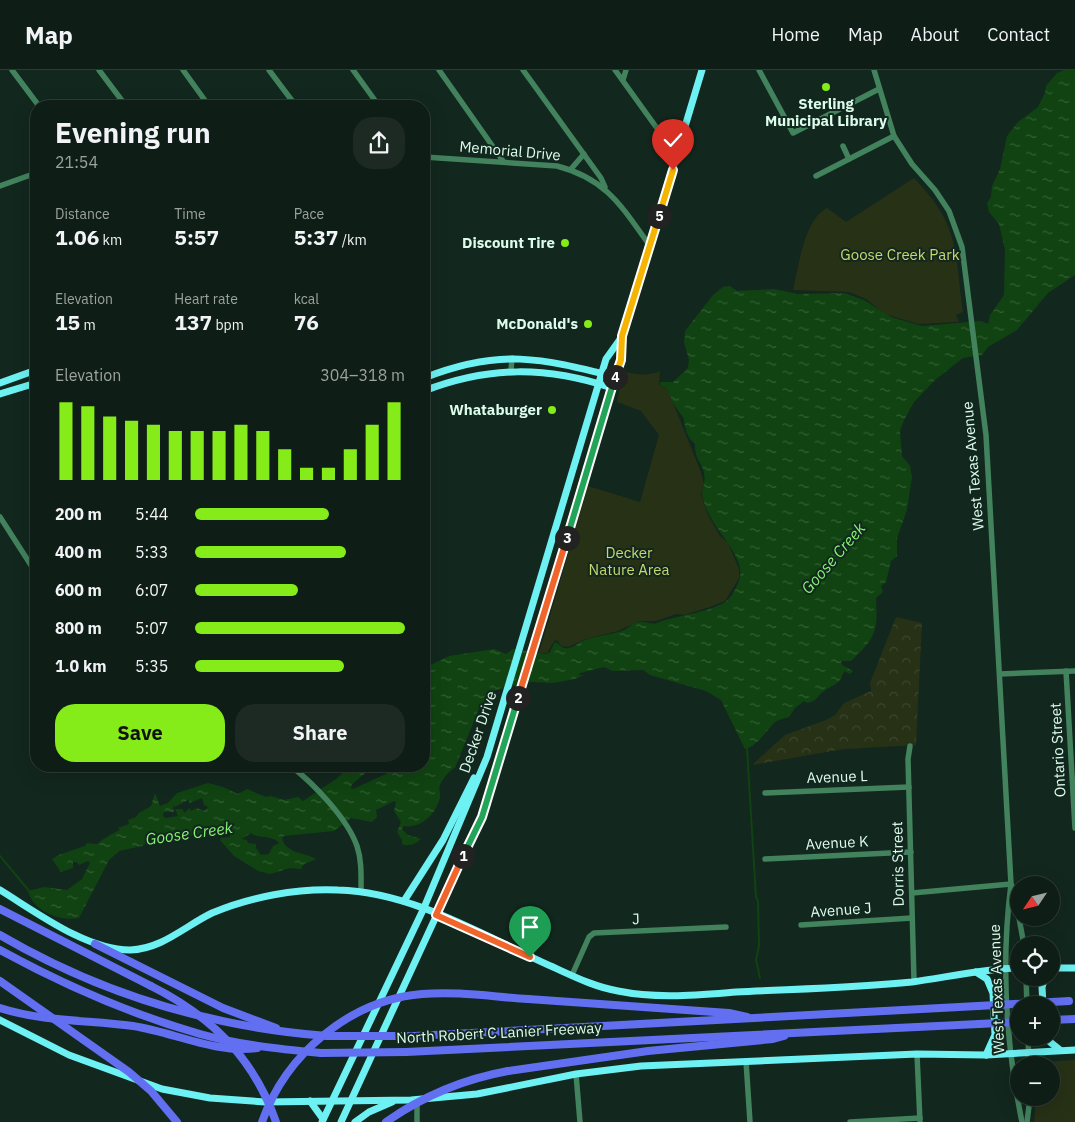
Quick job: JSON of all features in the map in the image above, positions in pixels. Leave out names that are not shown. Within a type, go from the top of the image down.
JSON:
[{"type":"highway","points":[[0,909],[171,996],[197,1012],[219,1031],[246,1063],[263,1091],[276,1122]]},
{"type":"highway","name":"North Robert C Lanier Freeway","points":[[0,935],[85,978],[146,1002],[198,1017],[297,1034],[414,1036],[1010,1004]]},
{"type":"highway","points":[[95,944],[223,1008],[297,1034]]},
{"type":"highway","name":"North Robert C Lanier Freeway","points":[[0,950],[40,972],[106,1002],[201,1034],[264,1047],[321,1052],[406,1052],[1010,1022]]},
{"type":"highway","points":[[0,981],[129,1072],[151,1091],[177,1122]]},
{"type":"highway","points":[[262,1122],[281,1082],[308,1048],[338,1025],[368,1008],[406,996],[431,994],[528,999],[729,1013],[754,1018]]},
{"type":"highway","points":[[0,1008],[45,1018],[134,1026],[219,1046],[247,1050],[264,1047]]},
{"type":"highway","points":[[386,1122],[421,1100],[448,1088],[472,1079],[508,1071],[664,1050],[772,1039],[792,1033]]},
{"type":"main road","name":"Decker Drive","points":[[341,1122],[482,817],[621,360],[622,336],[702,70]]},
{"type":"main road","name":"Decker Drive","points":[[323,1121],[423,910],[487,757],[606,359],[622,336]]},
{"type":"main road","points":[[430,376],[470,363],[512,358],[566,364],[616,376]]},
{"type":"main road","points":[[455,367],[458,379]]},
{"type":"main road","points":[[430,389],[458,379],[511,370],[561,375],[612,388]]},
{"type":"main road","points":[[0,383],[30,372]]},
{"type":"main road","points":[[0,394],[30,385]]},
{"type":"main road","points":[[404,900],[443,840],[468,788],[487,757]]},
{"type":"main road","points":[[0,890],[95,944],[129,950],[149,946],[170,938],[212,914],[277,895],[318,890],[361,892],[404,900],[586,982],[620,992],[686,996],[844,988],[914,981],[1007,968]]},
{"type":"main road","points":[[1060,968],[1075,968]]},
{"type":"main road","points":[[975,972],[987,979],[993,992],[995,1034],[986,1055]]},
{"type":"main road","points":[[0,1020],[69,1055],[162,1089],[210,1098],[265,1102],[417,1100],[476,1094],[576,1074],[640,1066],[917,1054],[986,1055],[1075,1050]]},
{"type":"main road","points":[[1055,1046],[1060,1050]]},
{"type":"main road","points":[[355,1122],[369,1112],[394,1100]]},
{"type":"main road","points":[[310,1101],[323,1121]]},
{"type":"street","points":[[12,70],[34,100]]},
{"type":"street","points":[[99,70],[122,100]]},
{"type":"street","points":[[183,70],[206,100]]},
{"type":"street","points":[[269,70],[292,100]]},
{"type":"street","points":[[353,70],[375,100]]},
{"type":"street","points":[[439,70],[503,162]]},
{"type":"street","points":[[524,70],[601,178],[606,189]]},
{"type":"street","points":[[615,70],[677,156]]},
{"type":"street","points":[[622,80],[626,70]]},
{"type":"street","points":[[759,70],[794,133],[879,89]]},
{"type":"street","name":"West Texas Avenue","points":[[874,70],[894,136],[912,164],[935,190],[952,217],[962,247],[986,435],[1011,876]]},
{"type":"street","points":[[816,176],[894,136]]},
{"type":"street","points":[[843,146],[849,159]]},
{"type":"street","points":[[572,169],[584,154]]},
{"type":"street","name":"Memorial Drive","points":[[430,157],[557,166],[572,169],[606,189],[619,203],[650,246]]},
{"type":"street","points":[[0,186],[30,175]]},
{"type":"street","points":[[511,370],[512,358]]},
{"type":"street","points":[[0,517],[30,564]]},
{"type":"street","name":"Ontario Street","points":[[1066,671],[1075,828]]},
{"type":"street","points":[[1000,674],[1075,671]]},
{"type":"street","name":"Dorris Street","points":[[910,746],[908,759],[914,981]]},
{"type":"street","points":[[298,772],[341,818],[350,831],[360,859],[361,892]]},
{"type":"street","name":"Avenue L","points":[[765,793],[909,786]]},
{"type":"street","name":"Avenue K","points":[[765,859],[910,852]]},
{"type":"street","points":[[912,893],[1010,884]]},
{"type":"street","name":"West Texas Avenue","points":[[1010,892],[1007,916],[1007,968],[1011,1054],[1022,1122]]},
{"type":"street","name":"Avenue J","points":[[801,925],[912,918]]},
{"type":"street","name":"J","points":[[572,975],[589,937],[594,933],[726,928]]},
{"type":"street","name":"West Texas Avenue","points":[[1029,1046],[1029,1056]]},
{"type":"street","points":[[850,1122],[920,1120],[917,1054]]},
{"type":"street","points":[[746,1061],[750,1122]]},
{"type":"street","points":[[576,1074],[580,1122]]},
{"type":"street","points":[[417,1100],[417,1122]]},
{"type":"street","points":[[1027,1122],[1029,1106]]},
{"type":"green space","name":"Goose Creek Park","points":[[914,178],[940,211],[953,240],[963,312],[956,315],[959,322],[918,324],[885,314],[866,299],[849,292],[793,290],[804,244],[813,222],[819,214],[827,208],[846,222]]},
{"type":"green space","name":"Decker Nature Area","points":[[623,371],[652,374],[660,371],[659,385],[667,388],[701,472],[704,484],[701,494],[707,513],[720,536],[728,543],[739,569],[739,578],[725,601],[710,607],[684,615],[676,614],[656,621],[639,621],[618,631],[586,639],[568,647],[561,646],[555,640],[547,653],[539,653],[588,486],[640,502],[659,435],[641,411],[617,402]]},
{"type":"green space","points":[[896,617],[922,623],[916,745],[844,749],[752,765],[785,735],[826,720],[835,715],[844,703],[871,691],[870,683]]},
{"type":"green space","points":[[1075,1060],[1075,1122],[1034,1122],[1035,1106],[1060,1106],[1060,1061]]},
{"type":"water","points":[[1064,70],[1075,70],[1075,275],[1048,293],[1017,330],[988,347],[982,355],[963,358],[935,380],[914,402],[900,431],[902,456],[910,466],[912,477],[907,510],[897,538],[897,556],[891,561],[886,582],[881,586],[883,592],[876,598],[876,626],[874,633],[866,646],[851,661],[841,661],[842,665],[853,671],[850,674],[844,671],[836,684],[824,691],[813,701],[808,703],[804,701],[795,708],[789,717],[774,723],[757,742],[745,749],[721,700],[706,691],[650,675],[643,670],[613,671],[604,667],[580,673],[579,675],[584,675],[575,679],[553,683],[532,682],[492,691],[480,706],[455,768],[448,773],[441,783],[439,789],[440,798],[435,810],[421,823],[403,826],[402,829],[408,835],[421,839],[414,844],[402,844],[402,840],[397,832],[401,822],[394,811],[396,802],[394,801],[376,810],[377,817],[372,822],[351,818],[334,831],[284,836],[282,838],[284,843],[291,850],[316,859],[303,865],[301,869],[290,868],[270,874],[258,871],[234,856],[220,840],[221,838],[230,837],[230,834],[200,834],[148,842],[142,846],[119,851],[109,860],[79,918],[64,918],[48,914],[35,904],[28,891],[44,887],[67,890],[82,879],[90,863],[88,861],[79,865],[77,862],[73,862],[73,868],[61,872],[52,859],[85,846],[87,843],[97,844],[120,830],[118,828],[129,824],[128,820],[136,817],[151,806],[155,793],[160,806],[168,803],[177,793],[208,783],[238,794],[247,789],[266,797],[271,796],[284,800],[298,797],[303,801],[344,772],[367,772],[352,784],[351,788],[353,789],[388,772],[430,772],[430,665],[449,656],[494,649],[506,654],[513,649],[546,654],[550,652],[555,642],[564,648],[570,648],[589,639],[622,631],[636,623],[657,623],[700,612],[728,600],[738,584],[740,567],[731,548],[704,504],[702,492],[705,475],[695,451],[695,443],[688,436],[684,419],[673,403],[667,388],[660,385],[660,382],[673,382],[688,368],[689,360],[684,342],[685,331],[713,295],[723,287],[730,286],[737,291],[774,289],[798,294],[845,293],[864,300],[891,317],[922,326],[981,321],[988,324],[990,315],[1004,295],[1005,250],[999,224],[989,212],[987,203],[991,197],[992,186],[1000,169],[1007,136],[1018,122],[1038,107],[1045,93],[1046,86],[1057,73]],"holes":[[[202,798],[204,805],[208,807],[204,811],[197,808],[191,811],[189,808],[185,813],[182,809],[175,809],[178,816],[166,818],[163,816],[164,812],[174,812],[173,805],[175,807],[188,800],[190,803]],[[251,833],[273,838],[279,843],[273,846],[269,854],[261,855],[256,848],[256,844],[248,843],[247,840],[242,839]]]},
{"type":"waterway","points":[[747,749],[756,897],[758,901],[759,946],[756,960],[760,978]]},
{"type":"waterway","name":"Goose Creek","points":[[0,856],[30,892]]},
{"type":"place","name":"Sterling Municipal Library","points":[[826,87]]},
{"type":"place","name":"Discount Tire","points":[[565,243]]},
{"type":"place","name":"McDonald's","points":[[588,324]]},
{"type":"place","name":"Whataburger","points":[[552,410]]},
{"type":"route","points":[[530,957],[460,924],[436,915],[482,817],[510,730],[517,701],[621,360],[622,336],[673,170]]}]
